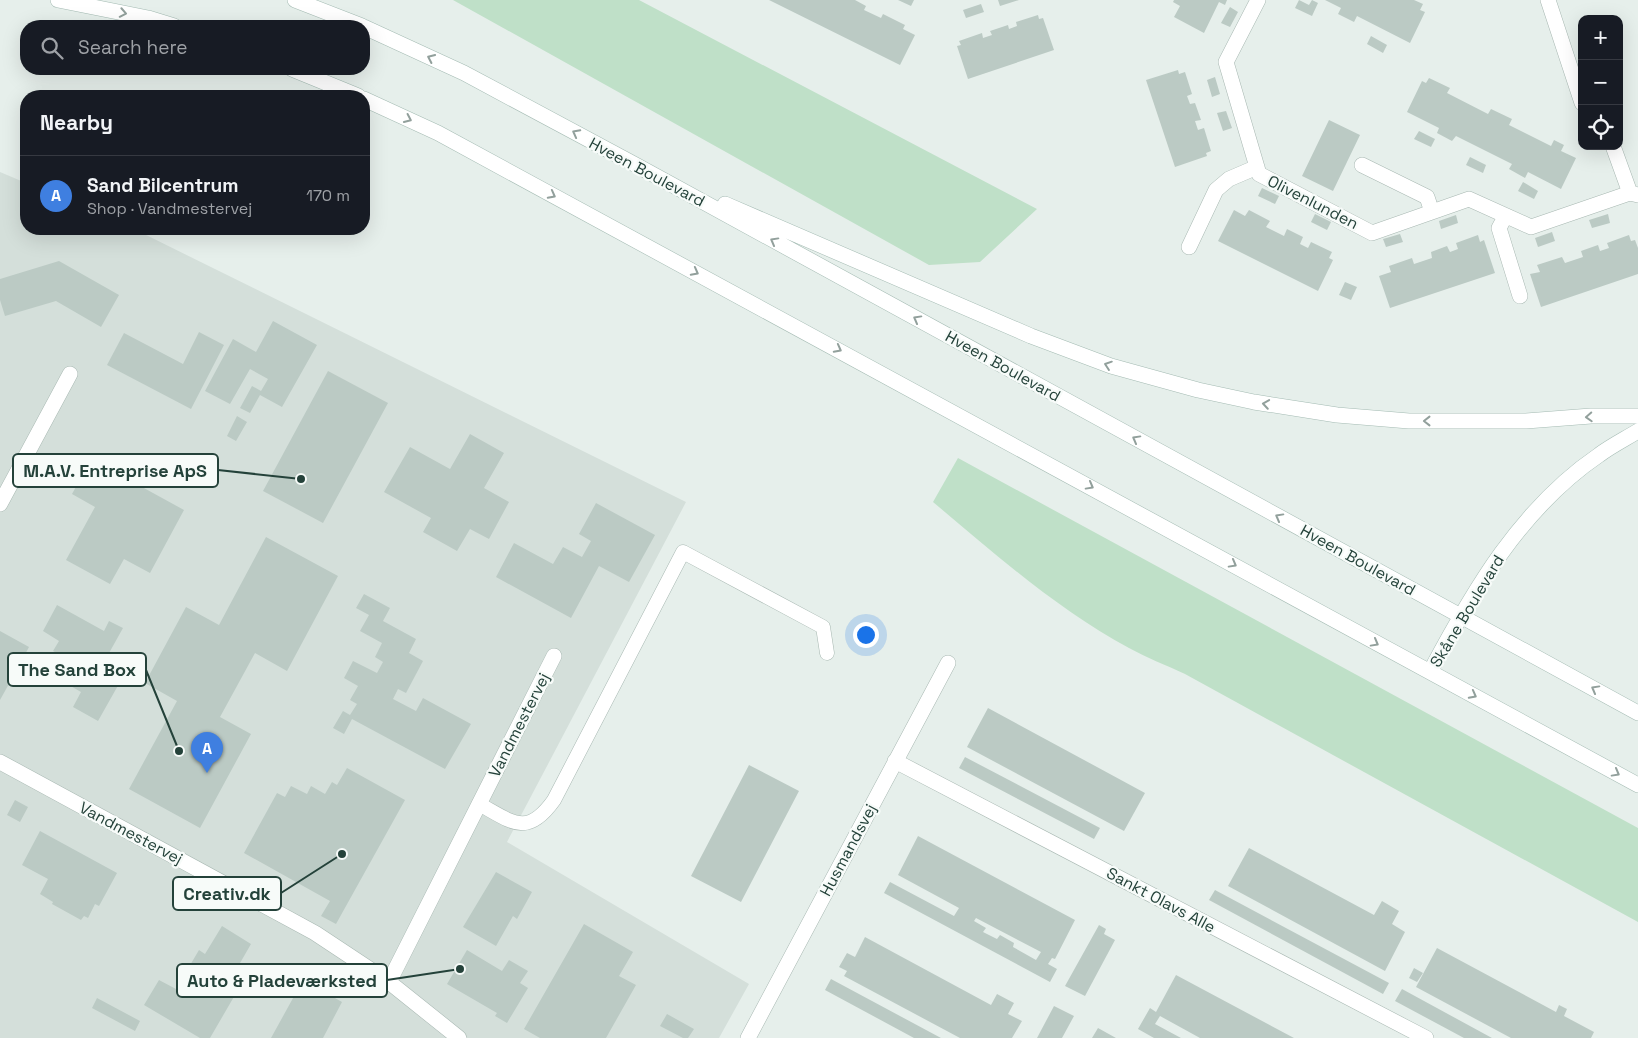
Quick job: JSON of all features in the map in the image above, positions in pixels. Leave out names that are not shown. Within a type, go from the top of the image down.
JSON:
[{"type":"street","points":[[58,0],[154,20]]},
{"type":"street","name":"Hveen Boulevard","points":[[295,0],[347,20]]},
{"type":"street","name":"Olivenlunden","points":[[1258,0],[1226,62],[1259,174],[1372,233],[1470,199],[1531,227],[1634,194],[1615,150]]},
{"type":"street","points":[[1548,0],[1578,91]]},
{"type":"street","name":"Hveen Boulevard","points":[[370,29],[464,73],[634,164],[1638,713]]},
{"type":"street","points":[[307,75],[343,90]]},
{"type":"street","points":[[370,102],[455,142],[1638,785]]},
{"type":"street","points":[[634,164],[1031,336],[1111,366],[1198,390],[1337,416],[1409,421],[1526,422],[1591,416],[1638,416]]},
{"type":"street","points":[[1362,165],[1427,197],[1432,212]]},
{"type":"street","name":"Olivenlunden","points":[[1189,247],[1216,190],[1229,179],[1256,167]]},
{"type":"street","points":[[1506,217],[1499,228],[1520,296]]},
{"type":"street","points":[[0,504],[70,374]]},
{"type":"street","name":"Skåne Boulevard","points":[[1430,672],[1460,616],[1514,535],[1565,482],[1598,455],[1638,431]]},
{"type":"street","name":"Vandmestervej","points":[[389,982],[554,656]]},
{"type":"street","name":"Husmandsvej","points":[[748,1038],[948,663]]},
{"type":"street","name":"Sankt Olavs Alle","points":[[895,761],[1426,1038]]},
{"type":"street","name":"Vandmestervej","points":[[0,762],[315,933],[389,982],[459,1038]]},
{"type":"lane","points":[[479,804],[516,824],[534,821],[545,813],[554,800],[683,552],[823,628],[827,653]]},
{"type":"shaded area","points":[[0,172],[20,180],[20,235],[146,235],[686,502],[507,842],[749,984],[719,1038],[0,1038]]},
{"type":"green space","points":[[453,0],[639,0],[1037,209],[980,262],[929,265]]},
{"type":"green space","points":[[958,458],[1638,828],[1638,922],[1185,674],[1129,648],[1052,599],[933,502]]},
{"type":"building","points":[[769,0],[855,0],[866,6],[864,10],[881,18],[883,14],[905,25],[903,29],[915,35],[900,65]]},
{"type":"building","points":[[898,0],[914,0],[911,6]]},
{"type":"building","points":[[998,0],[1019,0],[1000,6]]},
{"type":"building","points":[[1174,0],[1227,0],[1225,5],[1219,2],[1204,33],[1174,17],[1180,6],[1173,2]]},
{"type":"building","points":[[1299,0],[1309,5],[1312,0],[1318,3],[1312,16],[1295,8]]},
{"type":"building","points":[[1325,0],[1414,0],[1423,4],[1420,10],[1425,12],[1410,43],[1357,16],[1354,22],[1338,14],[1341,8]]},
{"type":"building","points":[[981,4],[984,12],[966,18],[963,10]]},
{"type":"building","points":[[1230,7],[1238,12],[1230,27],[1221,23]]},
{"type":"building","points":[[1038,15],[1039,19],[1043,18],[1054,50],[968,79],[957,46],[961,45],[959,41],[982,33],[983,38],[992,35],[990,31],[1008,25],[1009,29],[1017,26],[1016,22]]},
{"type":"building","points":[[1371,36],[1387,45],[1383,53],[1367,44]]},
{"type":"building","points":[[1178,70],[1179,74],[1185,72],[1192,94],[1187,96],[1190,104],[1195,103],[1201,120],[1195,121],[1198,130],[1204,128],[1211,151],[1206,153],[1207,156],[1175,167],[1146,80]]},
{"type":"building","points":[[1215,77],[1220,94],[1212,97],[1207,80]]},
{"type":"building","points":[[1429,78],[1450,88],[1447,93],[1488,114],[1491,109],[1512,119],[1509,125],[1551,146],[1554,140],[1564,145],[1561,151],[1576,158],[1561,189],[1528,172],[1525,178],[1509,169],[1512,164],[1456,136],[1452,141],[1437,133],[1439,128],[1407,112],[1422,81],[1426,83]]},
{"type":"building","points":[[1226,111],[1232,128],[1223,131],[1217,113]]},
{"type":"building","points":[[1329,120],[1360,135],[1333,191],[1302,176]]},
{"type":"building","points":[[1419,131],[1435,139],[1431,147],[1414,139]]},
{"type":"building","points":[[1470,157],[1486,165],[1483,173],[1466,165]]},
{"type":"building","points":[[1523,182],[1538,191],[1534,199],[1518,191]]},
{"type":"building","points":[[1262,188],[1279,196],[1275,204],[1258,196]]},
{"type":"building","points":[[1234,210],[1245,216],[1249,210],[1270,221],[1266,227],[1284,236],[1287,229],[1303,237],[1300,244],[1308,248],[1311,242],[1332,252],[1329,258],[1333,260],[1318,291],[1218,241]]},
{"type":"building","points":[[1315,214],[1331,222],[1327,230],[1311,222]]},
{"type":"building","points":[[1608,214],[1610,223],[1592,228],[1589,220]]},
{"type":"building","points":[[1456,215],[1458,223],[1441,229],[1439,221]]},
{"type":"building","points":[[1552,232],[1555,241],[1538,247],[1535,238]]},
{"type":"building","points":[[1400,234],[1403,242],[1386,247],[1383,239]]},
{"type":"building","points":[[1478,235],[1480,242],[1484,240],[1495,273],[1390,308],[1379,276],[1391,272],[1389,266],[1412,258],[1414,264],[1432,258],[1431,252],[1447,246],[1450,252],[1458,249],[1456,243]]},
{"type":"building","points":[[1629,235],[1631,241],[1635,240],[1638,248],[1638,274],[1541,307],[1530,274],[1540,272],[1537,265],[1562,257],[1565,263],[1583,257],[1581,251],[1598,245],[1600,251],[1609,248],[1607,243]]},
{"type":"building","points":[[59,261],[119,295],[101,327],[56,301],[5,316],[0,300],[0,279]]},
{"type":"building","points":[[1345,282],[1357,287],[1351,300],[1339,295]]},
{"type":"building","points":[[273,321],[317,345],[282,407],[260,395],[250,413],[240,408],[252,386],[261,391],[268,379],[250,369],[230,404],[205,391],[233,339],[256,352]]},
{"type":"building","points":[[199,332],[224,345],[191,409],[107,365],[124,333],[183,364]]},
{"type":"building","points":[[328,371],[388,403],[323,523],[263,491]]},
{"type":"building","points":[[237,416],[247,422],[236,441],[227,436]]},
{"type":"building","points":[[470,434],[504,453],[484,488],[509,502],[489,539],[470,529],[457,551],[423,532],[431,518],[384,492],[410,447],[450,469]]},
{"type":"building","points":[[91,459],[184,510],[150,573],[124,559],[110,584],[66,560],[95,507],[72,494]]},
{"type":"building","points":[[596,503],[655,535],[629,582],[599,566],[571,618],[496,577],[514,543],[553,564],[563,547],[582,557],[591,541],[579,534]]},
{"type":"building","points":[[266,537],[338,576],[287,671],[255,653],[220,717],[251,734],[200,828],[129,789],[177,701],[145,683],[186,607],[219,625]]},
{"type":"building","points":[[364,594],[390,608],[383,621],[416,639],[409,653],[423,661],[406,693],[398,689],[393,699],[416,711],[423,698],[471,724],[445,769],[352,719],[344,734],[333,728],[343,711],[350,715],[357,704],[350,700],[358,686],[344,678],[353,661],[377,673],[383,662],[375,657],[382,643],[360,631],[369,615],[356,608]]},
{"type":"building","points":[[57,605],[104,631],[109,621],[123,628],[99,671],[120,682],[98,721],[73,707],[81,692],[62,681],[69,668],[89,678],[92,672],[53,651],[59,641],[43,631]]},
{"type":"building","points":[[0,631],[29,647],[15,673],[22,676],[16,686],[10,682],[0,700]]},
{"type":"building","points":[[988,708],[1145,793],[1124,831],[967,747]]},
{"type":"building","points":[[965,757],[1100,828],[1094,839],[959,768]]},
{"type":"building","points":[[749,765],[799,791],[741,902],[691,876]]},
{"type":"building","points":[[347,768],[405,800],[336,924],[321,916],[330,901],[244,853],[277,793],[285,797],[291,786],[307,794],[311,786],[325,794],[332,782],[337,785]]},
{"type":"building","points":[[15,800],[28,807],[20,822],[7,815]]},
{"type":"building","points":[[40,831],[117,873],[99,906],[95,904],[88,918],[84,916],[81,920],[52,904],[53,902],[40,894],[48,879],[22,865]]},
{"type":"building","points":[[918,836],[1075,920],[1055,959],[1052,958],[1048,964],[1057,969],[1050,982],[884,893],[890,882],[954,916],[959,908],[898,875]],"holes":[[[976,918],[1041,952],[1036,960],[1013,947],[1014,943],[1000,935],[997,939],[983,932],[986,928],[974,921]]]},
{"type":"building","points":[[1249,848],[1374,915],[1382,901],[1399,911],[1392,924],[1405,932],[1385,971],[1228,886]]},
{"type":"building","points":[[496,872],[532,892],[517,919],[513,916],[496,946],[463,927]]},
{"type":"building","points":[[1215,890],[1389,983],[1383,994],[1209,900]]},
{"type":"building","points":[[584,924],[633,952],[619,976],[636,985],[606,1038],[540,1038],[524,1029]]},
{"type":"building","points":[[1099,925],[1106,929],[1104,934],[1115,940],[1085,996],[1065,986]]},
{"type":"building","points":[[222,926],[251,944],[236,970],[246,976],[210,1038],[200,1038],[144,1005],[159,980],[176,989],[199,950],[205,954]]},
{"type":"building","points":[[865,937],[991,1005],[997,994],[1014,1003],[1008,1014],[1022,1021],[1012,1038],[960,1038],[844,976],[847,971],[839,967],[847,953],[855,957]]},
{"type":"building","points":[[1437,948],[1556,1012],[1559,1005],[1567,1009],[1564,1016],[1594,1032],[1591,1038],[1511,1038],[1416,987]]},
{"type":"building","points":[[467,950],[502,971],[509,960],[528,971],[520,983],[528,988],[507,1023],[495,1016],[497,1013],[447,984]]},
{"type":"building","points":[[1414,968],[1423,973],[1417,982],[1409,978]]},
{"type":"building","points":[[1176,975],[1294,1038],[1200,1038],[1160,1016],[1155,1024],[1181,1038],[1154,1038],[1138,1029],[1150,1008],[1156,1012]]},
{"type":"building","points":[[831,979],[941,1038],[914,1038],[825,990]]},
{"type":"building","points":[[303,980],[342,1002],[323,1038],[271,1038]]},
{"type":"building","points":[[1402,989],[1492,1038],[1464,1038],[1395,1001]]},
{"type":"building","points":[[97,998],[140,1021],[135,1031],[92,1008]]},
{"type":"building","points":[[1054,1006],[1074,1016],[1062,1038],[1037,1038]]},
{"type":"building","points":[[667,1014],[694,1029],[688,1038],[683,1038],[660,1026]]},
{"type":"building","points":[[1098,1028],[1116,1038],[1092,1038]]},
{"type":"place","name":"M.A.V. Entreprise ApS","points":[[301,479]]},
{"type":"place","name":"The Sand Box","points":[[179,751]]},
{"type":"place","name":"Sand Bilcentrum","points":[[207,773]]},
{"type":"place","name":"Creativ.dk","points":[[342,854]]},
{"type":"place","name":"Auto & Pladeværksted","points":[[460,969]]}]
